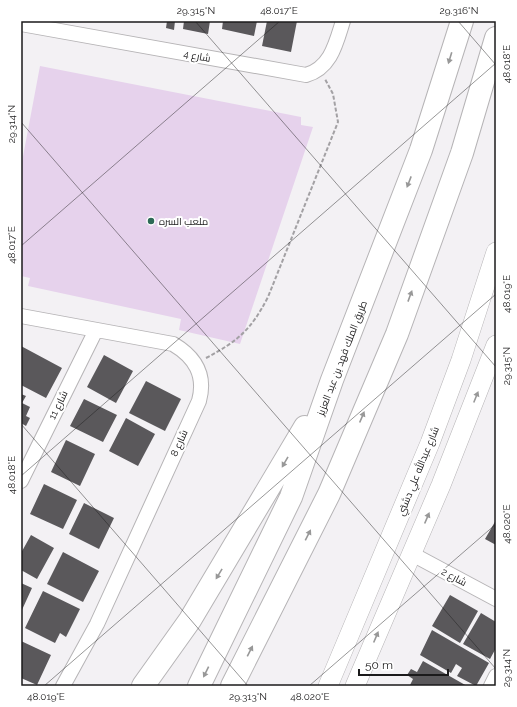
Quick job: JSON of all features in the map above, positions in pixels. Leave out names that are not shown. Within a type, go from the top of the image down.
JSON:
[{"type":"highway","name":"طريق الملك فهد بن عبد العزيز","points":[[199,686],[291,497],[332,380],[421,150],[462,21]]},
{"type":"highway","points":[[232,686],[330,494],[397,334],[462,153],[496,38]]},
{"type":"highway","points":[[143,686],[190,620],[263,500],[332,380]]},
{"type":"main road","name":"شارع عبدالله علي دشتي","points":[[328,686],[430,443],[496,252]]},
{"type":"main road","points":[[464,427],[461,429],[455,428],[452,426],[450,419],[480,337],[484,312],[484,288]]},
{"type":"main road","points":[[355,686],[412,554],[496,345]]},
{"type":"main road","points":[[340,686],[384,579],[390,556],[391,537]]},
{"type":"street","points":[[319,70],[328,61],[333,52],[343,21]]},
{"type":"street","name":"شارع 4","points":[[21,24],[299,75],[312,73],[319,70]]},
{"type":"street","name":"شارع 8","points":[[21,316],[173,344],[187,353],[196,363],[202,382],[199,400],[97,624],[63,686]]},
{"type":"street","name":"شارع 11","points":[[21,481],[96,330]]},
{"type":"street","name":"شارع 2","points":[[412,554],[496,600]]},
{"type":"street","points":[[491,686],[496,676]]},
{"type":"path","points":[[196,363],[225,347],[244,334],[258,317],[268,297],[338,122],[333,94],[319,70]]},
{"type":"shaded area","name":"ملعب السره","points":[[40,66],[301,117],[301,125],[313,127],[240,344],[179,330],[181,319],[28,286],[30,278],[21,276],[21,167]]},
{"type":"building","points":[[167,21],[175,21],[174,30],[166,28]]},
{"type":"building","points":[[184,21],[210,21],[208,34],[183,29]]},
{"type":"building","points":[[223,21],[257,21],[254,36],[222,29]]},
{"type":"building","points":[[267,21],[297,21],[291,52],[262,46]]},
{"type":"building","points":[[21,346],[62,368],[46,398],[21,385]]},
{"type":"building","points":[[104,355],[133,371],[116,403],[87,387]]},
{"type":"building","points":[[146,381],[181,399],[165,431],[129,413]]},
{"type":"building","points":[[21,394],[26,396],[22,403],[30,407],[26,416],[30,418],[26,426],[21,423]]},
{"type":"building","points":[[84,399],[117,415],[103,442],[70,426]]},
{"type":"building","points":[[126,418],[155,434],[138,466],[109,451]]},
{"type":"building","points":[[66,440],[95,454],[80,486],[51,472]]},
{"type":"building","points":[[44,484],[77,500],[63,529],[30,514]]},
{"type":"building","points":[[84,503],[114,518],[99,549],[69,534]]},
{"type":"building","points":[[496,520],[496,545],[485,539]]},
{"type":"building","points":[[31,535],[54,548],[37,579],[21,570],[21,553]]},
{"type":"building","points":[[63,552],[99,571],[83,602],[47,584]]},
{"type":"building","points":[[21,583],[32,588],[21,612]]},
{"type":"building","points":[[43,591],[80,609],[66,637],[60,633],[55,643],[25,628]]},
{"type":"building","points":[[450,595],[478,611],[460,643],[432,626]]},
{"type":"building","points":[[481,613],[496,622],[496,648],[490,659],[463,644]]},
{"type":"building","points":[[432,630],[489,663],[476,686],[457,676],[462,668],[456,664],[451,673],[420,655]]},
{"type":"building","points":[[21,641],[51,655],[37,685],[21,678]]},
{"type":"building","points":[[423,661],[467,686],[411,686],[410,685],[413,679],[407,675],[411,669],[417,672]]},
{"type":"place","name":"ملعب السره","points":[[151,221]]}]
